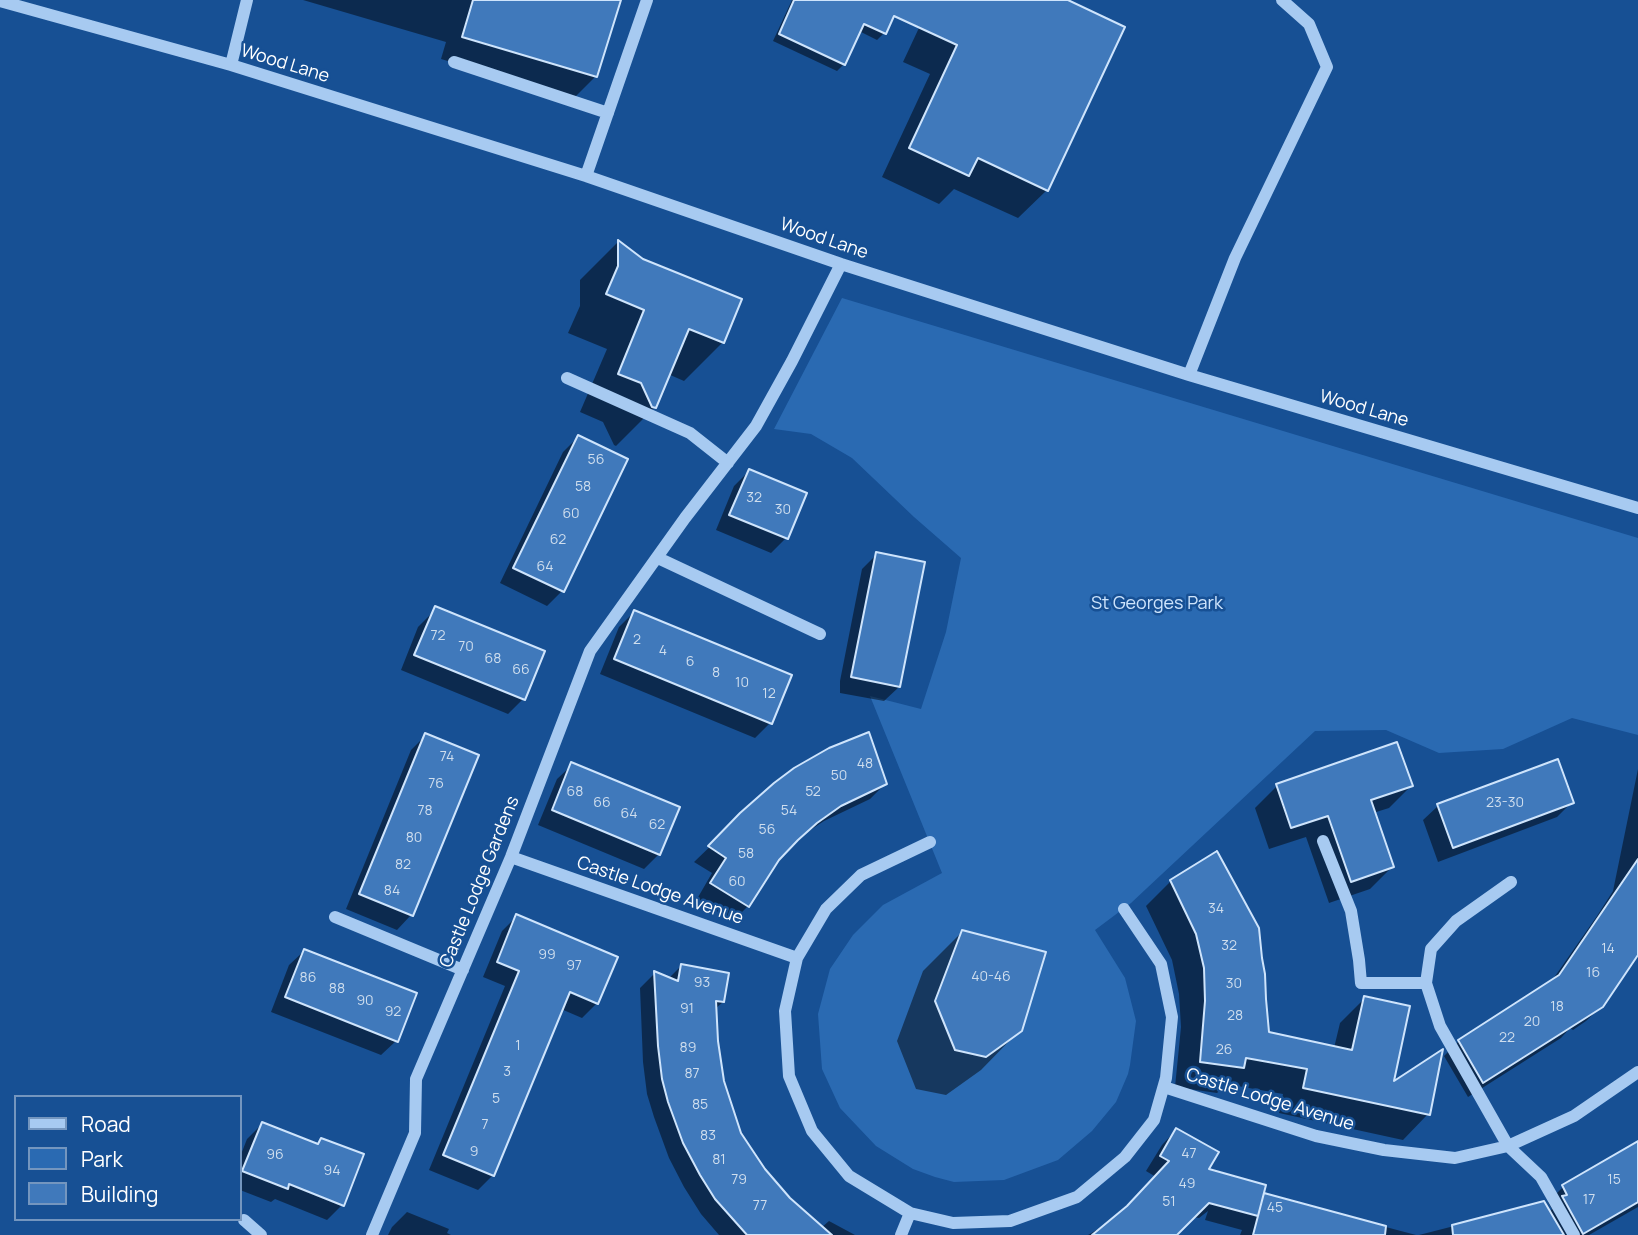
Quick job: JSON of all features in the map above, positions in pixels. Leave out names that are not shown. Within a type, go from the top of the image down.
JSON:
[{"type":"street","points":[[231,65],[247,0]]},
{"type":"street","points":[[586,176],[647,0]]},
{"type":"street","points":[[1189,375],[1235,258],[1327,66],[1309,24],[1282,0]]},
{"type":"street","name":"Wood Lane","points":[[0,1],[231,65],[586,176],[841,264],[1189,375],[1638,508]]},
{"type":"street","points":[[454,62],[608,113]]},
{"type":"street","name":"Castle Lodge Gardens","points":[[372,1235],[415,1133],[416,1079],[511,857],[590,651],[685,518],[756,426],[841,264]]},
{"type":"street","points":[[567,378],[690,433],[728,463]]},
{"type":"street","points":[[658,558],[820,634]]},
{"type":"street","points":[[1323,841],[1351,911],[1361,983],[1426,983]]},
{"type":"street","name":"Castle Lodge Avenue","points":[[930,842],[861,875],[826,909],[797,958],[785,1011],[789,1076],[813,1132],[849,1175],[910,1213],[953,1223],[1010,1222],[1077,1197],[1125,1157],[1154,1120],[1166,1077],[1172,1017],[1161,964],[1124,909]]},
{"type":"street","name":"Castle Lodge Avenue","points":[[511,857],[797,958]]},
{"type":"street","points":[[1511,881],[1456,921],[1432,948],[1426,983],[1440,1026],[1508,1146],[1541,1177],[1574,1235]]},
{"type":"street","points":[[335,917],[463,970]]},
{"type":"street","name":"Castle Lodge Avenue","points":[[1164,1087],[1316,1136],[1384,1150],[1455,1158],[1508,1146],[1574,1116],[1637,1077]]},
{"type":"street","points":[[901,1235],[910,1213]]},
{"type":"street","points":[[244,1220],[261,1235]]},
{"type":"green space","name":"St Georges Park","points":[[842,298],[1638,538],[1638,735],[1572,718],[1503,749],[1439,753],[1386,730],[1315,731],[1131,903],[1095,930],[1125,978],[1136,1021],[1128,1074],[1116,1102],[1092,1131],[1058,1160],[1004,1180],[954,1182],[913,1169],[876,1146],[840,1108],[822,1069],[818,1014],[830,969],[853,935],[883,905],[942,873],[870,696],[921,709],[946,632],[961,558],[852,458],[811,434],[774,429]]},
{"type":"building","points":[[473,0],[621,0],[597,77],[462,37]]},
{"type":"building","points":[[794,0],[1068,0],[1125,27],[1048,191],[978,158],[969,176],[909,148],[957,45],[894,16],[886,34],[864,24],[845,65],[779,34]]},
{"type":"building","points":[[618,240],[643,259],[742,299],[724,343],[689,329],[656,408],[652,407],[641,383],[618,374],[644,310],[606,294],[618,266]]},
{"type":"building","points":[[578,435],[628,459],[564,592],[513,568]]},
{"type":"building","points":[[749,469],[807,493],[788,539],[729,515]]},
{"type":"building","points":[[876,552],[925,562],[900,687],[851,677]]},
{"type":"building","points":[[435,606],[545,651],[525,700],[414,655]]},
{"type":"building","points":[[634,610],[792,675],[772,724],[614,659]]},
{"type":"building","points":[[869,732],[887,784],[841,806],[817,823],[779,860],[749,907],[710,883],[726,858],[708,846],[740,813],[794,768],[829,748]]},
{"type":"building","points":[[425,733],[479,755],[413,916],[359,894]]},
{"type":"building","points":[[1397,742],[1413,786],[1371,800],[1394,867],[1351,882],[1328,816],[1291,828],[1276,784]]},
{"type":"building","points":[[1558,759],[1574,803],[1453,848],[1437,804]]},
{"type":"building","points":[[571,762],[680,807],[660,855],[552,810]]},
{"type":"building","points":[[1217,851],[1259,928],[1269,1032],[1352,1050],[1364,996],[1410,1006],[1394,1081],[1443,1049],[1430,1115],[1303,1088],[1307,1069],[1246,1058],[1244,1068],[1200,1062],[1205,1001],[1204,968],[1196,934],[1170,880]]},
{"type":"building","points":[[1638,859],[1638,955],[1603,1007],[1483,1083],[1458,1040],[1559,975]]},
{"type":"building","points":[[516,914],[618,957],[598,1004],[570,992],[494,1176],[443,1155],[519,971],[497,962]]},
{"type":"building","points":[[962,930],[1046,952],[1022,1031],[986,1057],[955,1050],[935,1001]]},
{"type":"building","points":[[304,949],[417,993],[398,1042],[285,997]]},
{"type":"building","points":[[681,964],[729,973],[724,1002],[716,1001],[718,1041],[724,1081],[741,1133],[765,1169],[790,1198],[832,1235],[747,1235],[715,1199],[700,1175],[683,1143],[668,1102],[658,1046],[654,971],[678,981]]},
{"type":"building","points":[[262,1122],[318,1144],[321,1138],[364,1154],[344,1206],[289,1184],[288,1189],[242,1171]]},
{"type":"building","points":[[1176,1128],[1219,1152],[1209,1169],[1266,1185],[1258,1216],[1209,1203],[1177,1235],[1092,1235],[1127,1206],[1169,1161],[1160,1156]]},
{"type":"building","points":[[1638,1141],[1638,1202],[1583,1234],[1562,1196],[1567,1195],[1562,1185]]},
{"type":"building","points":[[1264,1193],[1386,1226],[1385,1235],[1253,1235]]},
{"type":"building","points":[[1544,1201],[1564,1235],[1453,1235],[1452,1225]]}]
